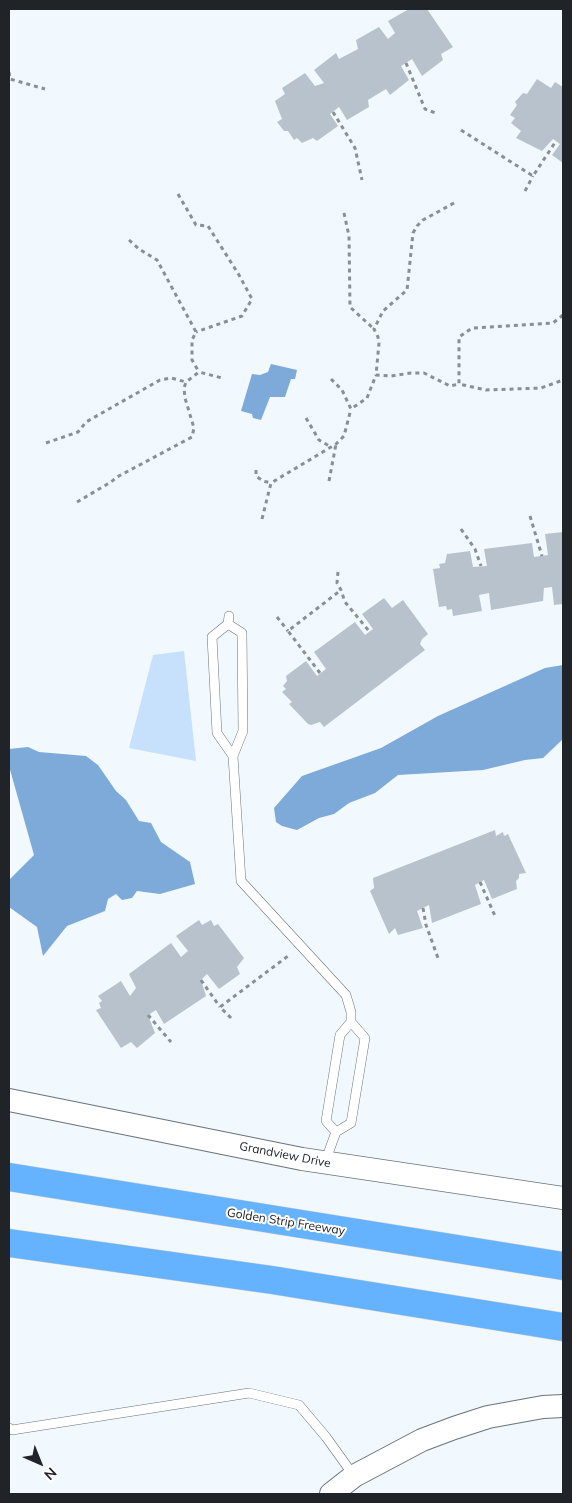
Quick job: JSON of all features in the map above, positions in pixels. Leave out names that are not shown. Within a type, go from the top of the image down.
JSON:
[{"type":"highway","name":"Golden Strip Freeway","points":[[15,1178],[563,1266]]},
{"type":"highway","points":[[9,1243],[272,1280],[563,1327]]},
{"type":"highway","points":[[9,1251],[67,1252]]},
{"type":"street","name":"Grandview Drive","points":[[9,1100],[325,1163],[563,1198]]},
{"type":"street","points":[[331,1494],[354,1476],[422,1440],[488,1417],[543,1407],[563,1406]]},
{"type":"lane","points":[[233,756],[217,733],[212,637],[229,620],[242,633],[243,731],[233,756],[241,881],[346,995],[351,1012],[351,1022],[340,1035],[326,1121],[336,1132]]},
{"type":"lane","points":[[325,1163],[336,1132],[351,1123],[365,1038],[351,1022]]},
{"type":"lane","points":[[9,1428],[12,1430],[249,1393],[299,1405],[326,1437],[354,1476]]},
{"type":"path","points":[[406,63],[424,109],[438,114]]},
{"type":"path","points":[[9,72],[10,79],[45,89]]},
{"type":"path","points":[[333,112],[355,148],[362,180]]},
{"type":"path","points":[[461,130],[534,176]]},
{"type":"path","points":[[525,191],[556,141]]},
{"type":"path","points":[[178,194],[196,225],[208,226],[252,299],[242,316],[196,332],[192,340],[192,360],[199,372],[222,378]]},
{"type":"path","points":[[374,329],[383,311],[407,290],[413,233],[417,226],[422,220],[454,203]]},
{"type":"path","points":[[344,214],[349,236],[350,308],[374,329],[379,343],[376,374],[367,398],[351,409]]},
{"type":"path","points":[[129,240],[139,249],[157,260],[196,332]]},
{"type":"path","points":[[459,384],[459,337],[472,328],[553,323],[563,315]]},
{"type":"path","points":[[77,502],[192,437],[194,428],[184,388],[186,382],[199,372]]},
{"type":"path","points":[[376,374],[391,376],[424,373],[450,386],[459,384],[486,390],[541,388],[563,380]]},
{"type":"path","points":[[46,443],[78,432],[86,422],[160,380],[171,378],[186,382]]},
{"type":"path","points":[[256,470],[256,476],[263,481],[271,483],[336,444],[344,436],[351,409],[342,390],[331,379]]},
{"type":"path","points":[[306,418],[319,440],[331,447]]},
{"type":"path","points":[[329,482],[336,444]]},
{"type":"path","points":[[262,519],[271,483]]},
{"type":"path","points":[[530,516],[542,556]]},
{"type":"path","points":[[462,529],[475,549],[481,566]]},
{"type":"path","points":[[338,572],[337,583],[345,602],[369,631]]},
{"type":"path","points":[[288,630],[341,590]]},
{"type":"path","points":[[277,617],[320,673]]},
{"type":"path","points":[[480,882],[495,916]]},
{"type":"path","points":[[423,908],[426,925],[438,958]]},
{"type":"path","points":[[220,1007],[288,956]]},
{"type":"path","points":[[201,980],[220,1007],[231,1018]]},
{"type":"path","points":[[148,1015],[171,1042]]},
{"type":"shaded area","points":[[184,651],[196,761],[129,748],[153,655]]},
{"type":"water","points":[[271,364],[297,370],[295,379],[291,379],[285,397],[270,397],[261,420],[253,418],[252,414],[241,411],[252,374],[260,375],[268,372]]},
{"type":"water","points":[[563,665],[563,739],[543,758],[525,760],[483,770],[398,775],[375,793],[349,803],[334,814],[319,818],[297,830],[282,826],[276,822],[274,808],[302,776],[381,748],[438,716],[545,668]]},
{"type":"water","points":[[28,747],[39,752],[86,756],[98,765],[116,791],[126,800],[139,821],[151,823],[161,842],[190,862],[195,884],[160,894],[137,891],[132,898],[122,900],[116,894],[108,899],[105,911],[67,926],[43,956],[37,927],[9,907],[9,880],[34,855],[9,766],[9,749]]},
{"type":"building","points":[[409,9],[427,9],[453,47],[441,54],[443,60],[422,76],[412,59],[401,66],[409,80],[390,95],[386,89],[368,100],[369,107],[347,120],[339,107],[330,114],[338,126],[317,141],[313,138],[302,143],[297,138],[294,140],[288,131],[284,131],[277,122],[282,119],[275,101],[285,94],[282,88],[305,73],[315,86],[324,83],[314,70],[336,53],[339,59],[358,49],[356,40],[379,27],[388,39],[395,33],[388,21]]},
{"type":"building","points":[[537,79],[551,88],[555,82],[563,87],[563,163],[552,155],[560,144],[553,139],[542,151],[516,138],[521,131],[511,123],[515,118],[510,115],[517,105],[515,102],[523,93],[527,94]]},
{"type":"building","points":[[563,532],[563,604],[554,605],[552,587],[544,588],[543,601],[491,610],[489,593],[479,595],[482,611],[453,616],[452,609],[447,610],[446,606],[439,607],[433,569],[440,568],[439,564],[445,563],[447,554],[470,551],[473,567],[487,566],[484,549],[532,543],[534,557],[548,555],[545,534]]},
{"type":"building","points":[[384,598],[392,608],[403,600],[428,634],[422,639],[420,644],[425,650],[324,727],[320,722],[308,724],[289,704],[292,702],[282,692],[286,689],[283,686],[287,681],[286,676],[306,661],[317,676],[326,669],[314,652],[355,622],[365,635],[373,629],[362,614]]},
{"type":"building","points":[[495,830],[496,836],[503,832],[504,836],[508,834],[526,873],[519,874],[519,878],[516,881],[517,889],[492,899],[484,880],[475,885],[481,904],[432,923],[429,905],[417,911],[423,928],[398,935],[395,928],[389,934],[370,891],[374,888],[373,878]]},
{"type":"building","points":[[199,920],[202,925],[211,920],[214,926],[218,924],[244,958],[237,967],[240,974],[219,989],[207,974],[201,980],[206,996],[164,1024],[156,1010],[148,1015],[155,1033],[137,1048],[131,1042],[121,1048],[96,1010],[101,1008],[99,1003],[102,1001],[98,996],[121,981],[130,996],[136,988],[129,974],[171,943],[181,957],[188,951],[176,936]]}]
